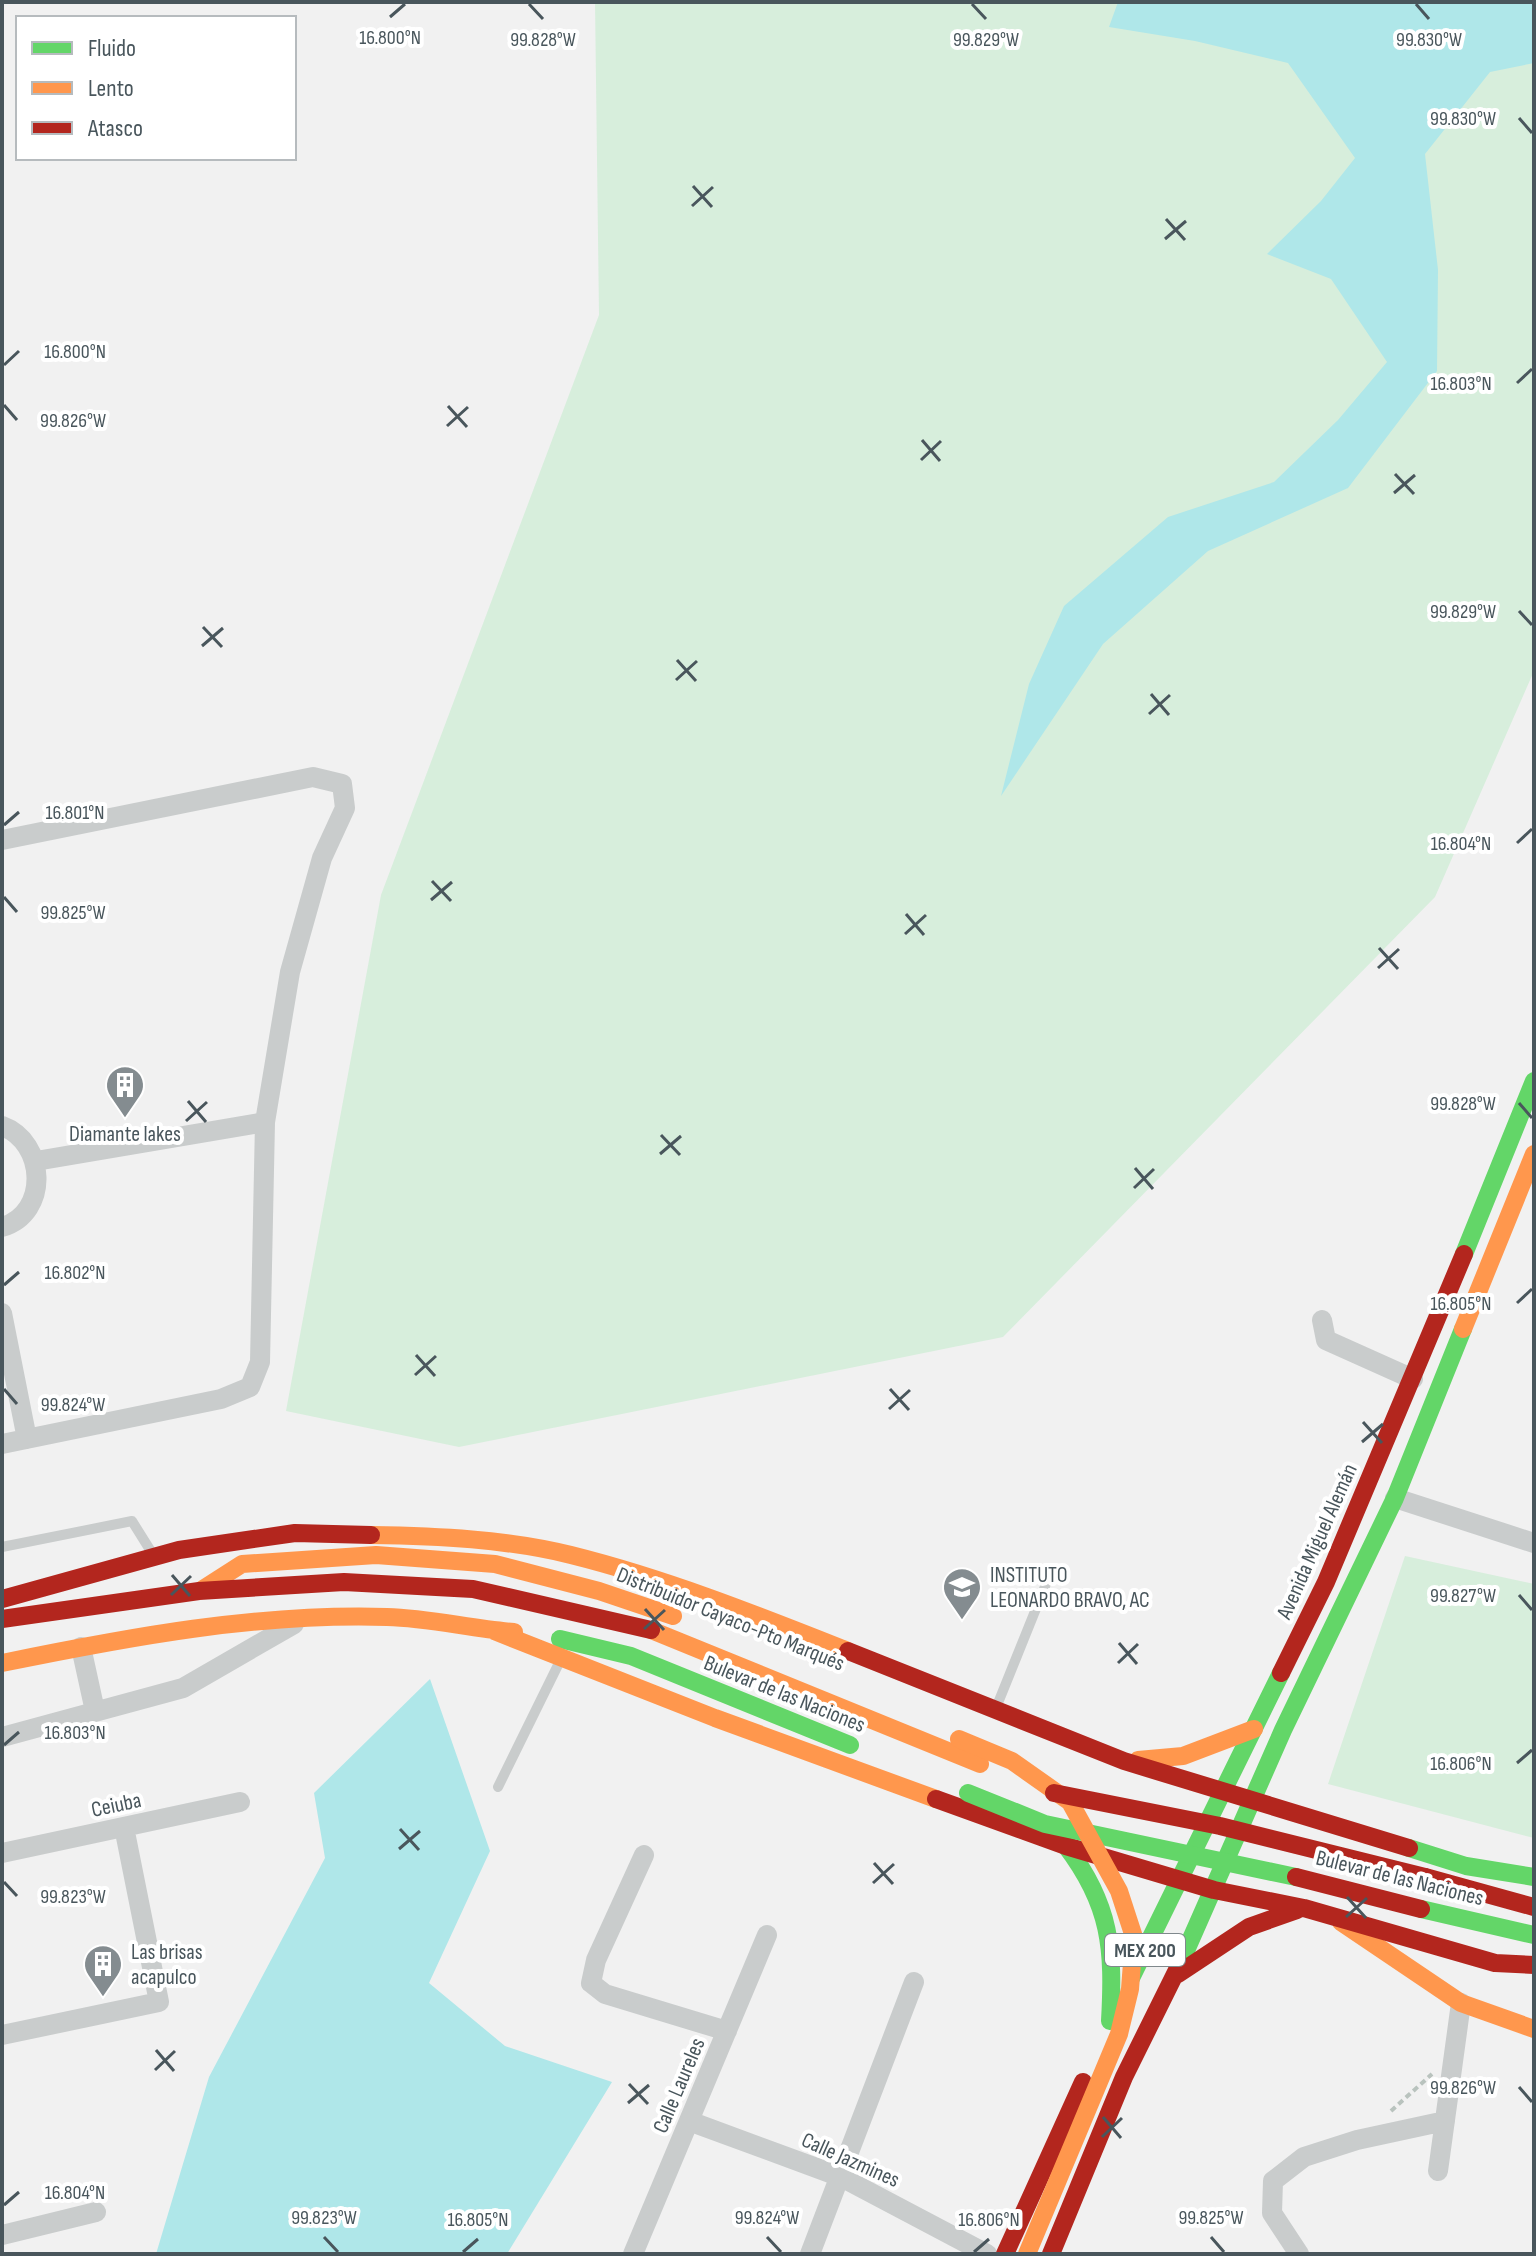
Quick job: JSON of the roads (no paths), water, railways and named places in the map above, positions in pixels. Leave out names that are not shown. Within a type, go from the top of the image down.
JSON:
[{"type":"main road","name":"Avenida Miguel Alemán","points":[[1180,1879],[1326,1582],[1413,1379],[1534,1081]]},
{"type":"main road","points":[[1214,1890],[1283,1730],[1395,1498],[1534,1154]]},
{"type":"main road","points":[[2,1599],[179,1550],[295,1533],[444,1536],[568,1554],[697,1591],[1124,1761],[1466,1866],[1534,1877]]},
{"type":"main road","name":"Distribuidor Cayaco-Pto Marqués","points":[[199,1591],[242,1564],[376,1555],[495,1564],[599,1591],[697,1627]]},
{"type":"main road","name":"Bulevar de las Naciones","points":[[2,1619],[199,1591],[344,1582],[473,1589],[644,1627],[1052,1792],[1220,1826],[1534,1907]]},
{"type":"main road","name":"Bulevar de las Naciones","points":[[2,1663],[81,1647],[305,1617],[390,1617],[538,1634],[631,1656],[865,1751]]},
{"type":"main road","points":[[494,1631],[715,1718],[1066,1846],[1214,1890],[1304,1908],[1495,1963],[1534,1965]]},
{"type":"main road","name":"Distribuidor Cayaco-Pto Marqués","points":[[755,1652],[1012,1761],[1070,1802],[1119,1891],[1134,1937],[1130,1989],[1119,2034],[1027,2254]]},
{"type":"main road","points":[[1124,1761],[1183,1756],[1254,1729]]},
{"type":"main road","points":[[1283,1730],[1279,1767],[1289,1787],[1338,1827]]},
{"type":"main road","name":"Bulevar de las Naciones","points":[[909,1769],[1045,1824],[1267,1869],[1534,1935]]},
{"type":"main road","points":[[1066,1846],[1090,1875],[1109,1922],[1114,1970],[1110,2021]]},
{"type":"main road","name":"MEX 200","points":[[1005,2254],[1110,2021],[1180,1879]]},
{"type":"main road","name":"MEX 200","points":[[1051,2254],[1124,2077],[1214,1890]]},
{"type":"main road","points":[[1175,1976],[1232,1934],[1266,1916],[1304,1908]]},
{"type":"main road","points":[[1332,1916],[1461,2003],[1534,2029]]},
{"type":"street","points":[[2,840],[313,777],[342,784],[345,808],[322,858],[290,972],[265,1122],[260,1362],[250,1387],[221,1399],[2,1444]]},
{"type":"street","points":[[36,1161],[265,1122]]},
{"type":"street","points":[[2,1126],[21,1138],[36,1161],[37,1186],[28,1208],[2,1227]]},
{"type":"street","points":[[2,1313],[27,1439]]},
{"type":"street","points":[[1322,1320],[1326,1340],[1413,1379]]},
{"type":"street","points":[[1395,1498],[1534,1543]]},
{"type":"street","points":[[2,1737],[183,1688],[305,1617]]},
{"type":"street","points":[[81,1647],[95,1711]]},
{"type":"street","name":"Ceiuba","points":[[2,1853],[240,1802]]},
{"type":"street","points":[[2,2035],[159,2002],[124,1827]]},
{"type":"street","points":[[644,1855],[596,1960],[591,1983],[605,1994],[727,2031]]},
{"type":"street","name":"Calle Laureles","points":[[633,2254],[767,1935]]},
{"type":"street","points":[[810,2254],[914,1982]]},
{"type":"street","points":[[1438,2171],[1461,2003]]},
{"type":"street","name":"Calle Jazmines","points":[[689,2121],[841,2177],[987,2254]]},
{"type":"street","points":[[1299,2254],[1272,2213],[1273,2181],[1304,2157],[1357,2140],[1445,2121]]},
{"type":"street","points":[[3,2228],[96,2212]]},
{"type":"lane","points":[[2,1547],[132,1521],[154,1557]]},
{"type":"lane","points":[[995,1709],[1052,1569]]},
{"type":"lane","points":[[498,1787],[562,1658]]},
{"type":"water","points":[[1118,2],[1534,2],[1534,63],[1490,72],[1425,154],[1438,270],[1437,371],[1348,488],[1208,551],[1103,644],[1001,796],[1029,684],[1064,606],[1168,517],[1274,482],[1338,420],[1387,362],[1331,279],[1267,254],[1321,201],[1355,158],[1288,63],[1195,41],[1109,27]]},
{"type":"water","points":[[430,1679],[490,1851],[429,1983],[505,2046],[612,2082],[507,2254],[156,2254],[209,2077],[325,1858],[314,1793]]},
{"type":"place","name":"Diamante lakes","points":[[125,1119]]},
{"type":"place","name":"INSTITUTO LEONARDO BRAVO, AC","points":[[962,1621]]},
{"type":"place","name":"Las brisas acapulco","points":[[103,1998]]}]
